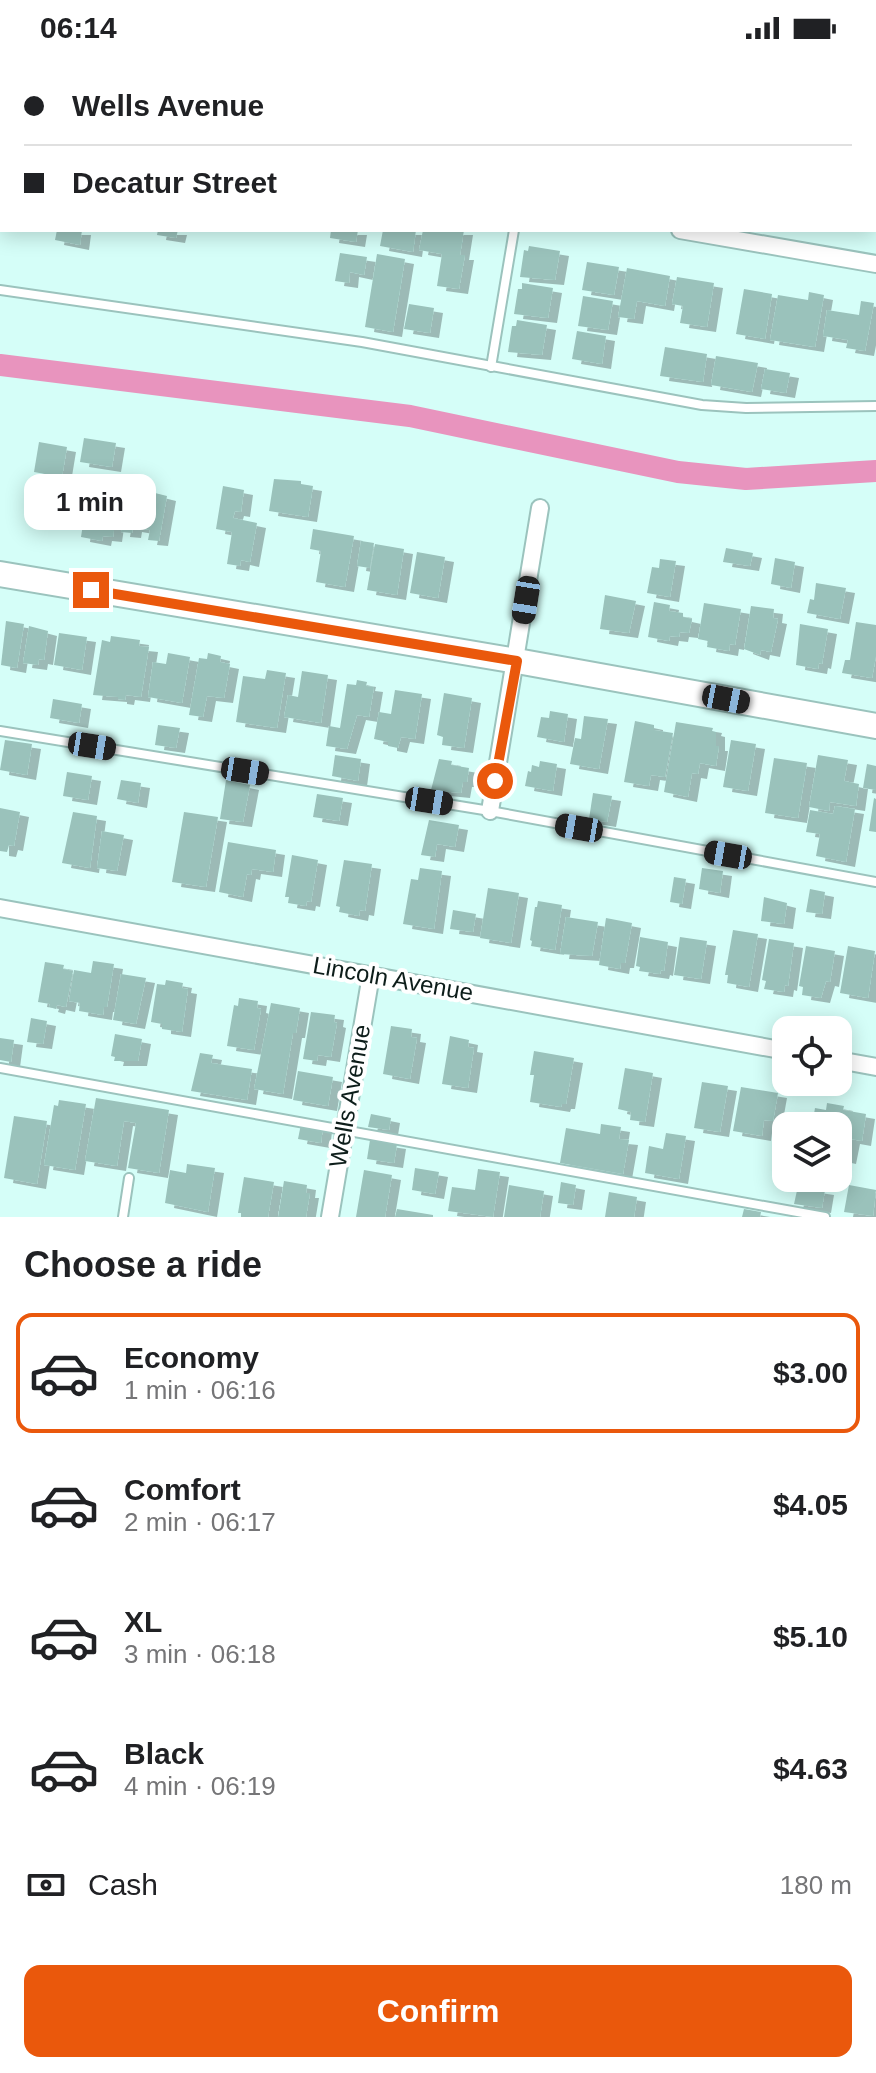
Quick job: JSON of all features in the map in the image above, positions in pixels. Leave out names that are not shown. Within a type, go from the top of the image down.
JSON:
[{"type":"street","points":[[692,232],[876,264]]},
{"type":"street","points":[[490,811],[540,508]]},
{"type":"street","points":[[0,574],[517,661],[876,726]]},
{"type":"street","name":"Lincoln Avenue","points":[[0,908],[772,1048]]},
{"type":"street","name":"Wells Avenue","points":[[330,1217],[371,975]]},
{"type":"street","points":[[852,1063],[876,1067]]},
{"type":"lane","points":[[491,367],[514,232]]},
{"type":"lane","points":[[0,290],[362,342],[726,408],[876,406]]},
{"type":"lane","points":[[0,731],[490,811],[876,882]]},
{"type":"lane","points":[[0,1068],[825,1217]]},
{"type":"lane","points":[[123,1217],[129,1178]]},
{"type":"building","points":[[57,232],[82,232],[80,245],[55,240]]},
{"type":"building","points":[[158,232],[178,232],[176,238],[157,235]]},
{"type":"building","points":[[331,232],[358,232],[356,242],[330,238]]},
{"type":"building","points":[[383,232],[416,232],[413,252],[380,246]]},
{"type":"building","points":[[423,232],[464,232],[460,255],[465,255],[459,289],[437,286],[442,254],[419,250]]},
{"type":"building","points":[[529,246],[560,251],[555,280],[520,277],[524,250],[528,251]]},
{"type":"building","points":[[340,253],[367,257],[364,275],[350,272],[349,283],[335,281]]},
{"type":"building","points":[[377,254],[405,259],[393,332],[365,327]]},
{"type":"building","points":[[587,262],[619,267],[614,295],[582,290]]},
{"type":"building","points":[[627,268],[670,276],[665,306],[637,301],[634,319],[618,317]]},
{"type":"building","points":[[677,277],[714,283],[707,327],[680,323],[683,306],[672,304]]},
{"type":"building","points":[[522,283],[553,288],[548,318],[514,314]]},
{"type":"building","points":[[744,289],[772,294],[765,339],[736,334]]},
{"type":"building","points":[[809,292],[824,295],[815,347],[770,340],[778,295],[808,300]]},
{"type":"building","points":[[583,296],[613,301],[608,330],[578,326]]},
{"type":"building","points":[[861,301],[874,303],[865,351],[846,348],[848,340],[823,336],[827,310],[859,315]]},
{"type":"building","points":[[409,304],[434,308],[430,333],[404,329]]},
{"type":"building","points":[[517,320],[547,325],[542,355],[508,352],[512,326],[516,326]]},
{"type":"building","points":[[577,331],[606,336],[602,364],[572,359]]},
{"type":"building","points":[[665,347],[707,354],[703,382],[660,376]]},
{"type":"building","points":[[716,356],[758,363],[752,392],[711,385]]},
{"type":"building","points":[[765,369],[790,373],[786,393],[761,389]]},
{"type":"building","points":[[84,438],[116,443],[112,467],[80,462]]},
{"type":"building","points":[[39,442],[67,447],[62,477],[34,472]]},
{"type":"building","points":[[274,479],[301,481],[301,484],[313,486],[308,517],[269,511]]},
{"type":"building","points":[[223,486],[244,490],[241,512],[235,511],[233,518],[257,523],[250,562],[241,560],[240,566],[227,564],[232,532],[216,529]]},
{"type":"building","points":[[128,489],[137,491],[136,497],[154,500],[155,493],[167,496],[159,541],[148,540],[150,530],[133,527],[132,533],[121,532]]},
{"type":"building","points":[[87,498],[110,502],[107,522],[115,523],[113,537],[103,536],[102,541],[81,537]]},
{"type":"building","points":[[313,529],[354,536],[345,587],[316,582],[321,551],[310,549]]},
{"type":"building","points":[[361,541],[374,543],[370,568],[357,566]]},
{"type":"building","points":[[375,544],[404,549],[397,595],[367,590]]},
{"type":"building","points":[[726,548],[753,553],[750,566],[723,562]]},
{"type":"building","points":[[417,552],[445,557],[438,598],[410,593]]},
{"type":"building","points":[[775,558],[795,562],[791,588],[771,584]]},
{"type":"building","points":[[660,559],[676,561],[670,597],[647,593],[652,567],[659,568]]},
{"type":"building","points":[[816,583],[846,588],[840,619],[807,613],[810,599],[814,600]]},
{"type":"building","points":[[605,595],[636,601],[629,633],[600,629]]},
{"type":"building","points":[[654,602],[670,605],[669,611],[683,613],[683,617],[692,619],[689,633],[670,636],[669,641],[648,637]]},
{"type":"building","points":[[704,603],[741,609],[735,645],[730,644],[729,651],[707,647],[708,641],[698,639]]},
{"type":"building","points":[[751,606],[774,609],[773,618],[778,619],[771,652],[761,650],[760,655],[744,649]]},
{"type":"building","points":[[6,621],[24,624],[17,668],[1,665]]},
{"type":"building","points":[[856,622],[876,625],[872,678],[842,673],[845,660],[850,660]]},
{"type":"building","points":[[800,624],[828,629],[822,664],[819,663],[818,669],[796,665]]},
{"type":"building","points":[[29,626],[48,631],[44,660],[39,659],[38,665],[23,663]]},
{"type":"building","points":[[59,633],[87,637],[82,670],[54,665]]},
{"type":"building","points":[[111,636],[140,640],[139,646],[149,647],[141,697],[126,695],[125,700],[93,695],[102,640],[110,642]]},
{"type":"building","points":[[168,653],[190,657],[182,703],[148,697],[153,662],[166,664]]},
{"type":"building","points":[[208,653],[221,656],[220,662],[230,664],[224,698],[207,696],[203,717],[189,715],[199,658],[207,659]]},
{"type":"building","points":[[267,670],[286,673],[277,728],[236,722],[243,676],[265,679]]},
{"type":"building","points":[[302,671],[328,675],[321,723],[284,717],[288,695],[298,697]]},
{"type":"building","points":[[357,680],[374,687],[369,717],[357,715],[347,749],[326,746],[329,726],[340,728],[347,684],[356,685]]},
{"type":"building","points":[[395,690],[422,694],[415,739],[401,737],[398,748],[374,739],[379,712],[391,714]]},
{"type":"building","points":[[444,693],[472,698],[464,748],[442,745],[443,737],[437,735]]},
{"type":"building","points":[[53,699],[82,704],[79,723],[50,718]]},
{"type":"building","points":[[550,711],[568,714],[564,742],[537,737],[541,717],[549,718]]},
{"type":"building","points":[[584,716],[608,719],[599,769],[570,764],[575,738],[581,739]]},
{"type":"building","points":[[635,721],[654,725],[654,730],[673,733],[665,777],[651,775],[649,786],[624,782]]},
{"type":"building","points":[[676,722],[713,728],[716,746],[719,746],[716,766],[700,763],[698,774],[692,773],[688,797],[664,792]]},
{"type":"building","points":[[158,725],[180,728],[176,748],[155,745]]},
{"type":"building","points":[[5,740],[32,744],[27,775],[0,770]]},
{"type":"building","points":[[731,740],[756,744],[748,791],[723,787]]},
{"type":"building","points":[[335,755],[361,759],[358,781],[332,776]]},
{"type":"building","points":[[818,755],[848,760],[844,781],[859,784],[856,806],[830,802],[829,811],[809,807]]},
{"type":"building","points":[[774,758],[807,763],[798,818],[765,813]]},
{"type":"building","points":[[439,759],[469,768],[461,793],[431,790]]},
{"type":"building","points":[[540,761],[557,764],[553,791],[525,786],[528,771],[531,772],[532,765],[539,767]]},
{"type":"building","points":[[867,764],[876,766],[876,790],[863,788]]},
{"type":"building","points":[[67,772],[92,776],[88,800],[63,796]]},
{"type":"building","points":[[121,780],[141,783],[138,803],[117,799]]},
{"type":"building","points":[[226,780],[250,785],[243,822],[220,819]]},
{"type":"building","points":[[593,793],[612,796],[607,822],[589,819]]},
{"type":"building","points":[[317,794],[343,798],[339,821],[313,817]]},
{"type":"building","points":[[876,799],[876,832],[869,831]]},
{"type":"building","points":[[835,806],[855,809],[846,862],[816,856],[820,834],[806,832],[810,810],[833,814]]},
{"type":"building","points":[[0,808],[20,812],[14,846],[9,845],[7,852],[0,851]]},
{"type":"building","points":[[73,812],[97,816],[90,868],[62,863]]},
{"type":"building","points":[[184,812],[218,817],[206,887],[172,882]]},
{"type":"building","points":[[429,820],[459,825],[455,847],[437,844],[435,857],[421,855]]},
{"type":"building","points":[[102,831],[124,835],[117,871],[97,868]]},
{"type":"building","points":[[228,842],[276,850],[273,872],[252,869],[251,875],[247,874],[243,897],[219,892]]},
{"type":"building","points":[[292,855],[318,860],[311,902],[307,901],[306,906],[288,903],[289,897],[285,897]]},
{"type":"building","points":[[344,860],[372,864],[365,911],[360,910],[359,916],[339,912],[340,907],[336,906]]},
{"type":"building","points":[[420,868],[442,871],[434,929],[403,924],[411,879],[418,880]]},
{"type":"building","points":[[702,868],[723,871],[720,893],[699,889]]},
{"type":"building","points":[[674,877],[686,879],[682,904],[670,902]]},
{"type":"building","points":[[488,888],[519,893],[511,943],[480,938]]},
{"type":"building","points":[[810,889],[825,892],[822,914],[806,912]]},
{"type":"building","points":[[764,897],[787,903],[784,924],[761,921]]},
{"type":"building","points":[[538,901],[562,905],[555,950],[531,946]]},
{"type":"building","points":[[453,910],[476,914],[473,932],[450,929]]},
{"type":"building","points":[[566,917],[598,922],[592,956],[560,954]]},
{"type":"building","points":[[606,918],[632,923],[625,963],[621,963],[620,969],[599,965]]},
{"type":"building","points":[[733,930],[758,934],[749,987],[727,983],[728,975],[725,975]]},
{"type":"building","points":[[640,937],[668,942],[664,971],[661,970],[660,974],[639,971],[640,967],[636,966]]},
{"type":"building","points":[[680,937],[707,941],[701,979],[674,975]]},
{"type":"building","points":[[769,939],[794,943],[788,986],[785,985],[784,992],[764,989],[766,981],[762,980]]},
{"type":"building","points":[[806,946],[835,951],[830,982],[826,981],[821,998],[802,995],[803,987],[799,986]]},
{"type":"building","points":[[848,946],[875,951],[868,998],[840,993]]},
{"type":"building","points":[[93,961],[114,964],[103,1015],[79,1011],[80,1003],[69,1001],[74,970],[91,973]]},
{"type":"building","points":[[45,962],[64,965],[63,969],[73,971],[66,1007],[57,1005],[56,1009],[49,1007],[50,1004],[38,1002]]},
{"type":"building","points":[[121,974],[146,978],[136,1024],[113,1020]]},
{"type":"building","points":[[166,980],[183,983],[182,988],[188,989],[182,1032],[162,1029],[162,1024],[151,1022],[157,984],[165,985]]},
{"type":"building","points":[[239,998],[258,1001],[257,1008],[261,1009],[254,1050],[227,1046],[234,1005],[238,1006]]},
{"type":"building","points":[[271,1003],[300,1008],[283,1094],[254,1089]]},
{"type":"building","points":[[311,1012],[335,1015],[334,1022],[337,1023],[331,1057],[318,1055],[317,1061],[303,1059]]},
{"type":"building","points":[[31,1018],[47,1021],[43,1044],[27,1042]]},
{"type":"building","points":[[391,1026],[412,1029],[411,1037],[417,1038],[410,1079],[383,1074]]},
{"type":"building","points":[[115,1034],[142,1039],[138,1061],[114,1061],[115,1057],[111,1056]]},
{"type":"building","points":[[450,1036],[469,1040],[468,1047],[474,1048],[468,1088],[442,1084]]},
{"type":"building","points":[[0,1038],[14,1040],[11,1062],[0,1060]]},
{"type":"building","points":[[534,1051],[574,1058],[566,1104],[561,1107],[530,1102]]},
{"type":"building","points":[[200,1053],[213,1055],[211,1063],[252,1069],[247,1100],[191,1091]]},
{"type":"building","points":[[625,1068],[653,1073],[645,1122],[630,1120],[631,1112],[618,1109]]},
{"type":"building","points":[[298,1071],[333,1077],[328,1106],[293,1100]]},
{"type":"building","points":[[702,1082],[728,1086],[720,1132],[694,1128]]},
{"type":"building","points":[[741,1087],[772,1092],[772,1096],[777,1096],[772,1121],[764,1120],[762,1136],[733,1131]]},
{"type":"building","points":[[96,1098],[169,1110],[159,1173],[128,1168],[136,1123],[124,1121],[117,1166],[85,1161]]},
{"type":"building","points":[[59,1100],[86,1104],[75,1170],[44,1165],[54,1105],[58,1106]]},
{"type":"building","points":[[827,1103],[866,1114],[862,1141],[852,1139],[852,1112],[814,1112],[815,1108],[826,1110]]},
{"type":"building","points":[[371,1114],[391,1118],[389,1130],[368,1127]]},
{"type":"building","points":[[14,1116],[47,1121],[37,1184],[4,1178]]},
{"type":"building","points":[[301,1124],[323,1127],[321,1143],[298,1139]]},
{"type":"building","points":[[601,1124],[621,1127],[619,1139],[629,1140],[623,1174],[560,1163],[566,1128],[600,1134]]},
{"type":"building","points":[[666,1133],[686,1136],[679,1179],[645,1173],[649,1146],[663,1149]]},
{"type":"building","points":[[370,1140],[397,1144],[394,1163],[367,1159]]},
{"type":"building","points":[[187,1164],[215,1168],[208,1212],[165,1203],[170,1170],[186,1173]]},
{"type":"building","points":[[415,1168],[439,1172],[435,1194],[412,1190]]},
{"type":"building","points":[[478,1169],[500,1172],[493,1217],[448,1211],[452,1187],[475,1190]]},
{"type":"building","points":[[364,1170],[392,1175],[385,1217],[356,1217]]},
{"type":"building","points":[[244,1177],[274,1182],[268,1217],[241,1217],[238,1213]]},
{"type":"building","points":[[284,1181],[307,1185],[306,1193],[310,1193],[306,1217],[278,1217]]},
{"type":"building","points":[[561,1182],[576,1185],[573,1205],[558,1203]]},
{"type":"building","points":[[509,1185],[544,1191],[540,1217],[504,1217]]},
{"type":"building","points":[[852,1186],[876,1190],[873,1216],[844,1212]]},
{"type":"building","points":[[609,1192],[637,1197],[634,1217],[605,1217]]},
{"type":"building","points":[[797,1192],[825,1192],[822,1208],[794,1204]]},
{"type":"building","points":[[397,1209],[433,1215],[433,1217],[395,1217]]},
{"type":"building","points":[[744,1209],[761,1212],[760,1217],[742,1217]]},
{"type":"waterway","points":[[0,365],[410,416],[678,472],[746,479],[876,471]]},
{"type":"route","points":[[91,590],[517,661],[495,781]]}]
